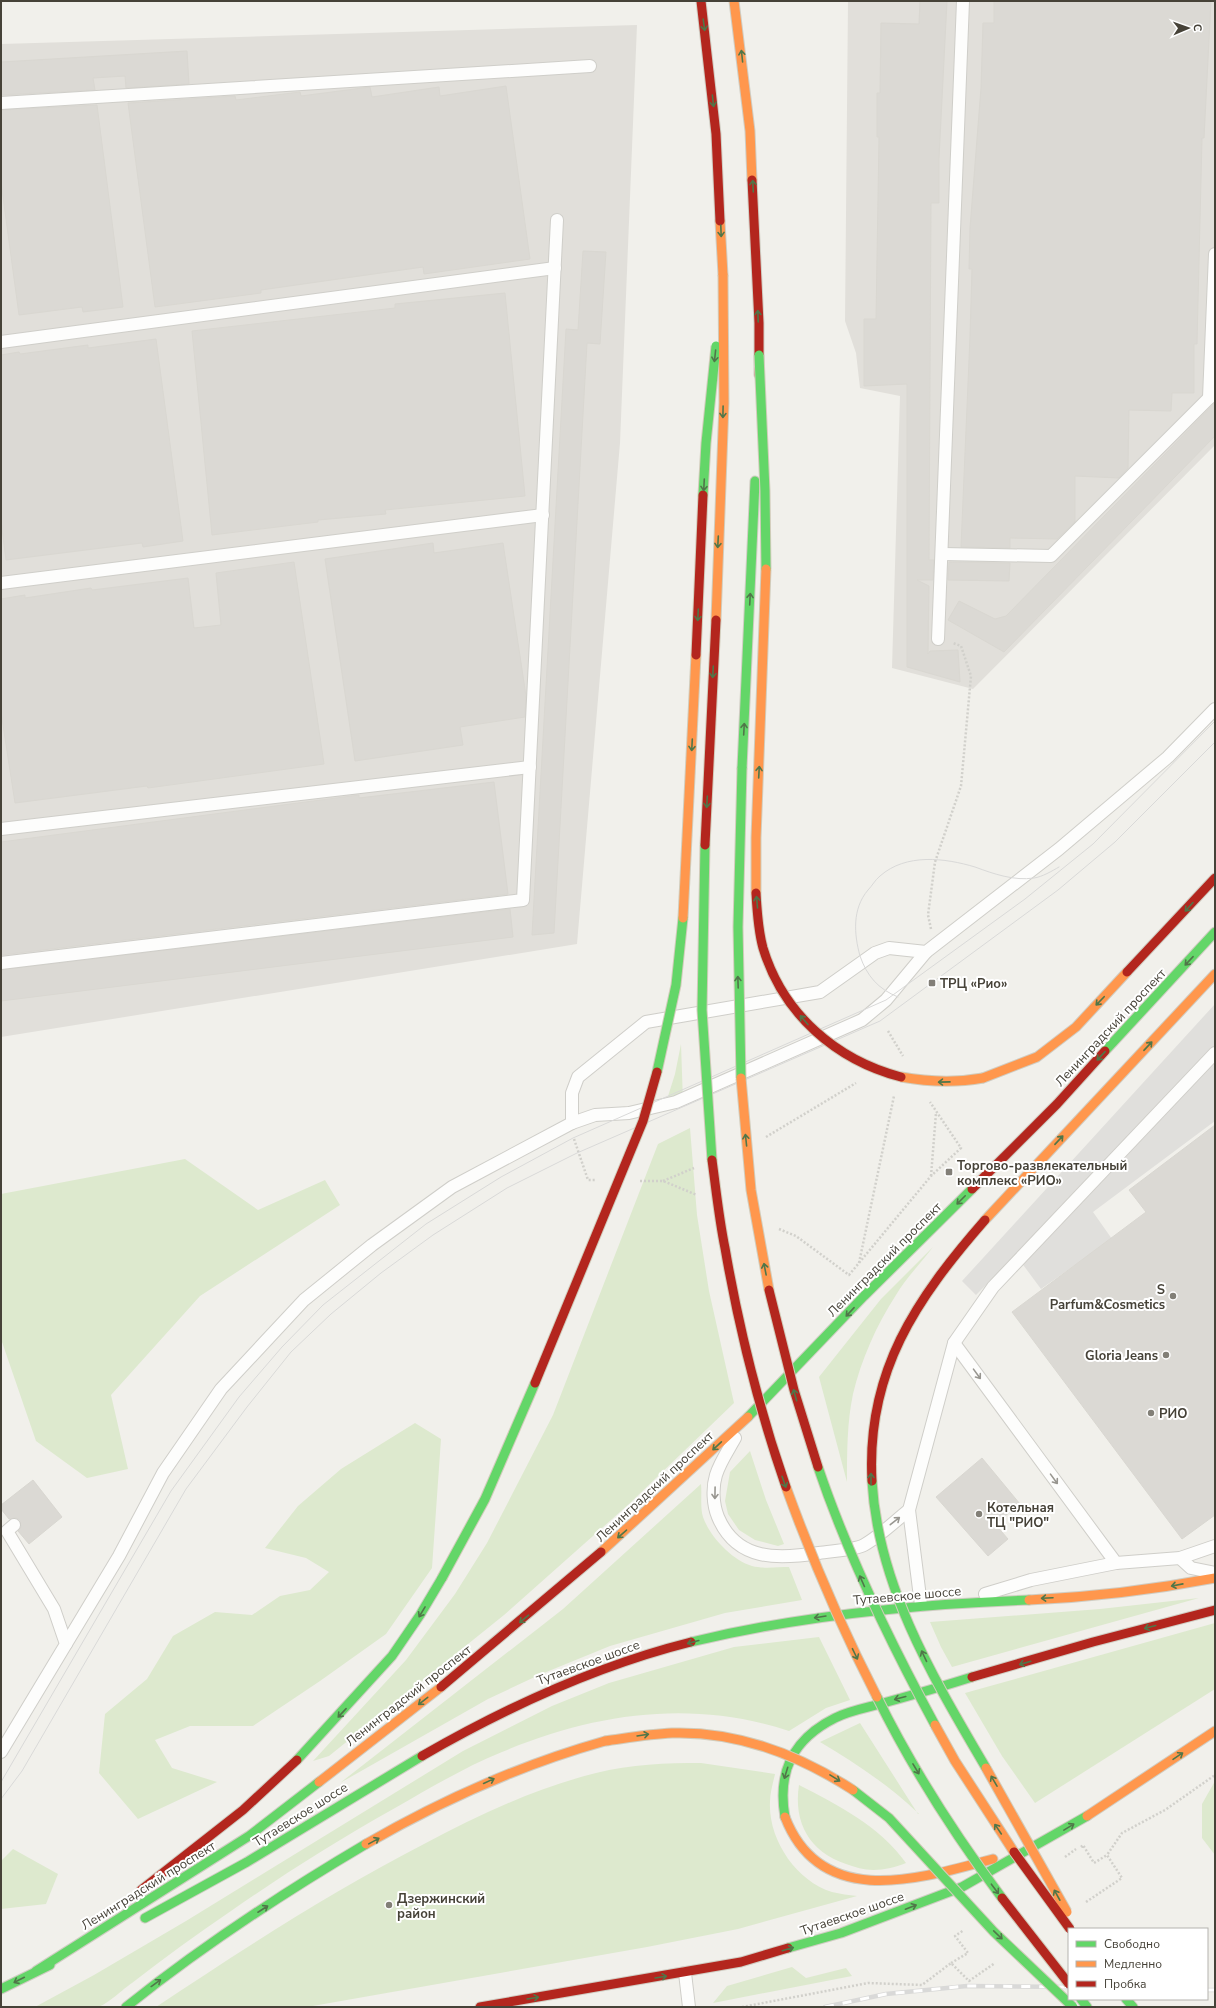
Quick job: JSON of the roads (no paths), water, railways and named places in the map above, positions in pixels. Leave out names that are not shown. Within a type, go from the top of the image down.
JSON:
[{"type":"main road","points":[[701,1],[716,134],[724,324],[723,446],[704,875],[703,1039],[707,1115],[724,1254],[737,1319],[771,1445],[793,1510],[818,1572],[869,1685],[904,1749],[945,1818],[984,1875],[1068,1983]]},
{"type":"main road","points":[[734,1],[750,131],[766,488],[765,626],[756,885],[763,948],[781,987],[795,1009],[826,1042],[846,1056],[874,1070],[922,1082],[956,1082],[983,1078],[1037,1057],[1076,1027],[1215,878]]},
{"type":"main road","points":[[130,1898],[243,1810],[307,1752],[392,1656],[420,1615],[485,1499],[526,1406],[643,1121],[654,1087],[676,992],[682,930],[706,443],[723,275]]},
{"type":"main road","points":[[759,354],[754,526],[739,855],[738,965],[743,1112],[751,1189],[761,1249],[786,1363],[806,1432],[827,1495],[849,1551],[882,1625],[904,1671],[936,1729],[978,1798],[1015,1854],[1069,1928]]},
{"type":"main road","name":"Ленинградский проспект","points":[[36,1971],[249,1836],[448,1682],[618,1537],[746,1419],[864,1296],[1057,1104],[1215,932]]},
{"type":"main road","points":[[1075,1928],[1004,1799],[934,1678],[894,1592],[874,1516],[871,1489],[871,1437],[878,1395],[894,1350],[917,1307],[944,1266],[984,1220],[1215,974]]},
{"type":"main road","name":"Тутаевское шоссе","points":[[133,1924],[259,1855],[433,1748],[490,1717],[537,1694],[647,1654],[707,1638],[768,1625],[856,1612],[921,1605],[1100,1595],[1153,1590],[1215,1578]]},
{"type":"main road","points":[[1036,1847],[960,1868],[898,1880],[871,1881],[843,1877],[822,1868],[806,1855],[792,1835],[784,1814],[781,1792],[785,1772],[793,1755],[804,1740],[836,1717],[1094,1642],[1215,1610]]},
{"type":"main road","name":"Тутаевское шоссе","points":[[480,2007],[685,1973],[741,1962],[841,1933],[962,1887],[1036,1847],[1215,1731]]},
{"type":"main road","points":[[126,2007],[210,1944],[298,1886],[413,1819],[464,1793],[533,1762],[572,1749],[604,1741],[650,1734],[707,1735],[735,1739],[768,1748],[819,1768],[849,1786],[884,1813],[951,1882],[994,1931],[1072,2007]]},
{"type":"main road","points":[[36,1971],[118,1908]]},
{"type":"main road","points":[[1,1989],[112,1934]]},
{"type":"lane","points":[[938,639],[943,554],[963,1]]},
{"type":"lane","points":[[1,103],[590,66]]},
{"type":"lane","points":[[1,963],[523,900],[558,220]]},
{"type":"lane","points":[[943,554],[1051,556],[1212,395],[1215,254]]},
{"type":"lane","points":[[1,342],[555,268]]},
{"type":"lane","points":[[1,583],[543,515]]},
{"type":"lane","points":[[1,1752],[119,1556],[163,1473],[221,1389],[304,1300],[372,1245],[452,1187],[572,1124],[595,1115],[629,1114],[676,1102],[862,1020],[886,1000],[931,950],[1065,844],[1168,757],[1215,709]]},
{"type":"lane","points":[[1,829],[530,767]]},
{"type":"lane","points":[[572,1124],[572,1093],[578,1077],[646,1022],[820,992],[875,953],[889,948],[931,950]]},
{"type":"lane","points":[[921,1605],[909,1510],[954,1343],[993,1287],[1215,1053]]},
{"type":"lane","points":[[954,1343],[1116,1563]]},
{"type":"lane","points":[[746,1419],[716,1476],[714,1493],[716,1513],[724,1530],[744,1548],[761,1554],[777,1557],[863,1546],[909,1510]]},
{"type":"lane","points":[[14,1525],[8,1532],[54,1609],[66,1644]]},
{"type":"lane","points":[[956,1604],[1031,1580],[1116,1563],[1180,1558],[1215,1546]]},
{"type":"lane","points":[[1180,1558],[1191,1568],[1215,1572]]},
{"type":"lane","points":[[685,1973],[689,2007]]},
{"type":"tram line","points":[[1,1782],[171,1491],[239,1397],[282,1347],[323,1305],[426,1224],[501,1177],[573,1138],[886,1000],[1025,899],[1093,844],[1215,721]]},
{"type":"tram line","points":[[1,1799],[22,1771],[186,1489],[247,1407],[291,1352],[331,1314],[381,1273],[433,1235],[507,1188],[577,1153],[880,1021],[1058,890],[1115,842],[1215,742]]},
{"type":"tram line","points":[[898,997],[879,986],[870,976],[860,956],[856,939],[856,922],[859,905],[868,890],[880,876],[890,869],[902,864],[926,860],[951,861],[1019,879],[1037,877],[1047,874],[1059,867]]},
{"type":"railway","points":[[825,2007],[886,1994],[967,1986],[1068,1987]]},
{"type":"railway","points":[[1208,1990],[1215,1990]]},
{"type":"place","name":"ТРЦ «Рио»","points":[[932,983]]},
{"type":"place","name":"Торгово-развлекательный комплекс «РИО»","points":[[949,1172]]},
{"type":"place","name":"S Parfum&Cosmetics","points":[[1173,1296]]},
{"type":"place","name":"Gloria Jeans","points":[[1166,1355]]},
{"type":"place","name":"РИО","points":[[1151,1413]]},
{"type":"place","name":"Котельная ТЦ \"РИО\"","points":[[979,1514]]},
{"type":"place","name":"Дзержинский район","points":[[389,1905]]}]
